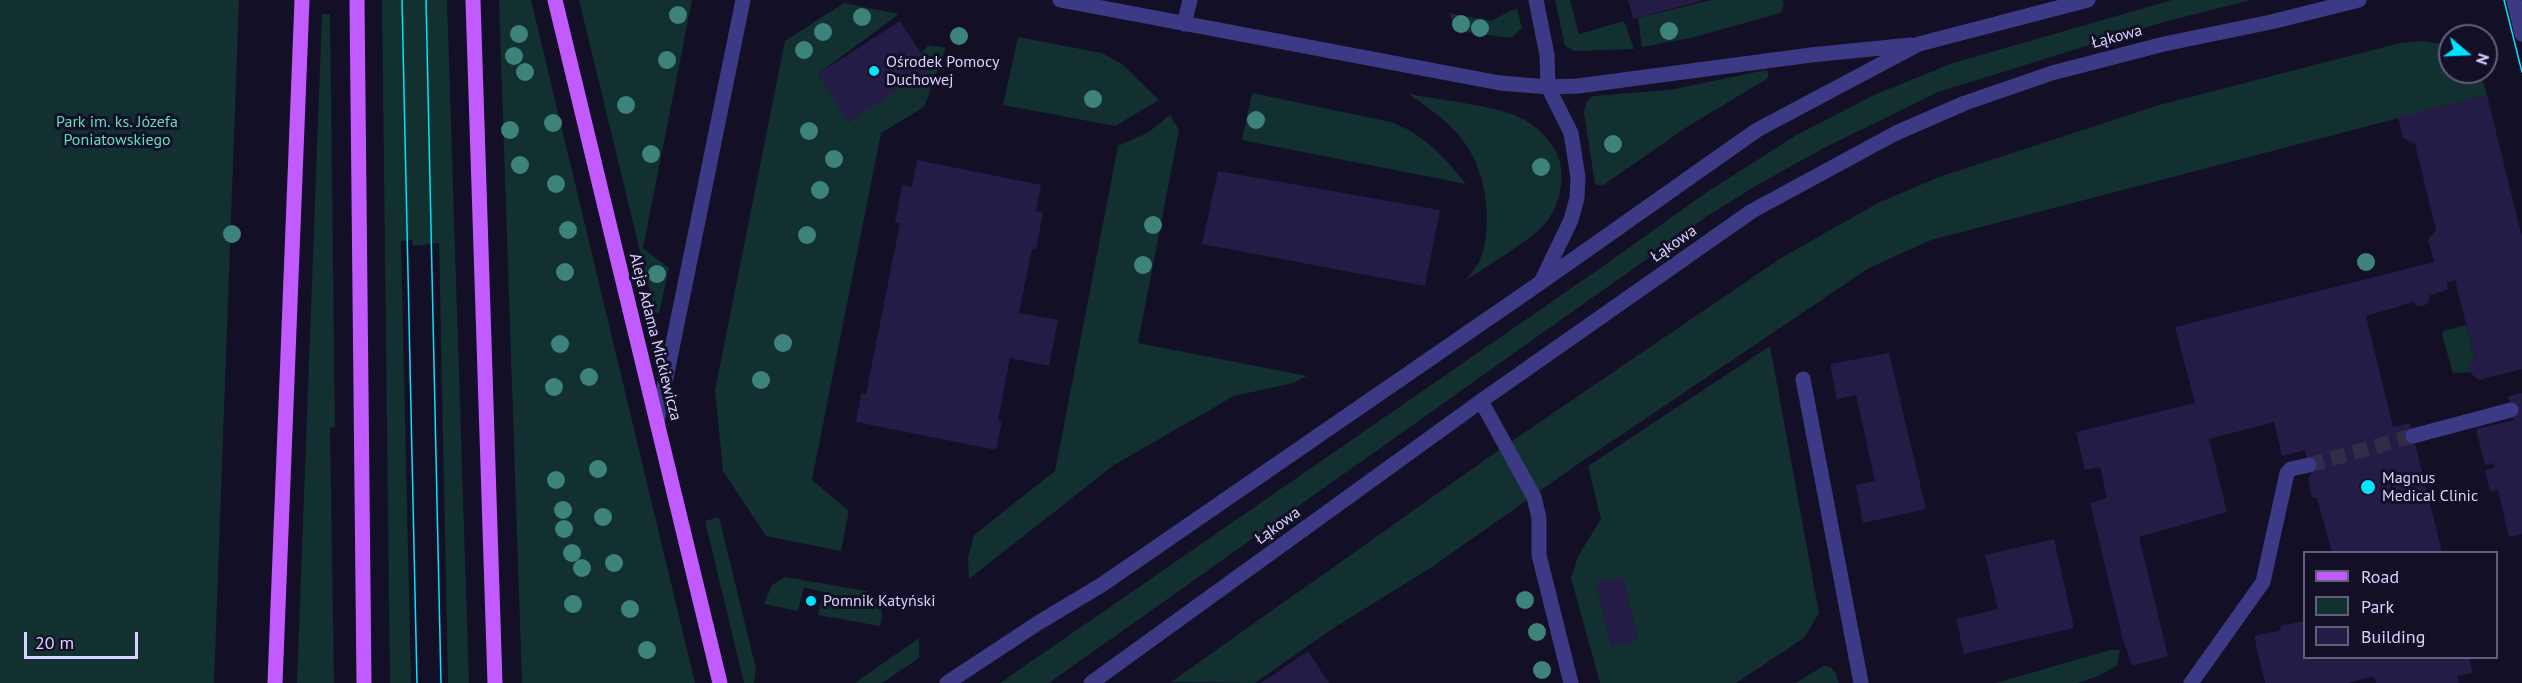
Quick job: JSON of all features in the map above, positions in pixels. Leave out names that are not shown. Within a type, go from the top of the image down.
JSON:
[{"type":"main road","points":[[275,683],[302,0]]},
{"type":"main road","points":[[357,0],[364,683]]},
{"type":"main road","points":[[473,0],[495,683]]},
{"type":"main road","name":"Aleja Adama Mickiewicza","points":[[555,0],[720,683]]},
{"type":"street","points":[[657,422],[743,0]]},
{"type":"street","points":[[1060,0],[1500,83],[1548,87],[1578,86],[1811,55],[1919,45],[2088,0]]},
{"type":"street","points":[[1184,24],[1190,0]]},
{"type":"street","points":[[1536,0],[1547,55],[1548,87],[1571,133],[1578,177],[1577,198],[1571,220],[1540,283]]},
{"type":"street","name":"Łąkowa","points":[[1091,683],[1481,401],[1752,211],[1896,133],[1965,103],[2052,73],[2163,44],[2271,22],[2359,0]]},
{"type":"street","points":[[2514,0],[2522,34]]},
{"type":"street","points":[[947,683],[1038,623],[1103,584],[1540,283],[1757,130],[1919,45]]},
{"type":"street","points":[[1803,380],[1861,683]]},
{"type":"street","points":[[1481,401],[1534,497],[1539,518],[1539,555],[1570,683]]},
{"type":"street","points":[[2413,436],[2511,410]]},
{"type":"street","points":[[2191,683],[2263,582],[2287,473],[2291,469],[2309,465]]},
{"type":"green space","name":"Park im. ks. Józefa Poniatowskiego","points":[[0,0],[239,0],[214,683],[0,683]]},
{"type":"green space","points":[[382,0],[447,0],[469,683],[448,683],[439,243],[413,246],[412,240],[401,241],[411,683],[390,683]]},
{"type":"green space","points":[[499,0],[531,0],[695,683],[522,683]]},
{"type":"green space","points":[[579,0],[692,0],[643,248],[669,268],[659,314],[655,313]]},
{"type":"green space","points":[[1555,0],[1570,0],[1579,34],[1624,21],[1634,49],[1574,51],[1565,46]]},
{"type":"green space","points":[[1711,0],[1783,0],[1784,4],[1781,12],[1773,15],[1691,38],[1642,47],[1638,18]]},
{"type":"green space","points":[[2172,0],[2251,0],[2164,22],[1938,92],[1824,148],[1757,185],[1706,217],[1049,683],[1000,683],[1704,194],[1795,136],[1874,95],[1953,63]]},
{"type":"green space","points":[[844,3],[899,14],[818,74],[849,122],[929,45],[946,48],[924,107],[881,133],[812,480],[849,511],[841,551],[766,536],[723,471],[715,390],[785,41]]},
{"type":"green space","points":[[1517,9],[1522,28],[1511,38],[1457,31],[1449,13],[1491,21]]},
{"type":"green space","points":[[322,14],[330,14],[335,427],[330,428],[334,683],[297,683]]},
{"type":"green space","points":[[1018,37],[1102,53],[1122,64],[1159,100],[1115,126],[1003,105]]},
{"type":"green space","points":[[2422,41],[2438,43],[2438,84],[2484,84],[2487,95],[1931,240],[1869,268],[1584,460],[1432,567],[1332,629],[1255,683],[1171,682],[1506,445],[1781,258],[1878,203],[1939,177],[2159,105],[2400,43]]},
{"type":"green space","points":[[1766,70],[1768,78],[1687,127],[1605,184],[1601,186],[1595,184],[1584,113],[1587,101],[1593,96],[1670,90]]},
{"type":"green space","points":[[1252,93],[1391,122],[1403,127],[1433,147],[1466,184],[1242,140]]},
{"type":"green space","points":[[1409,94],[1484,107],[1516,116],[1530,123],[1542,133],[1552,145],[1559,160],[1561,188],[1556,206],[1547,221],[1521,244],[1466,280],[1477,265],[1484,248],[1487,217],[1484,187],[1466,144],[1440,117]]},
{"type":"green space","points":[[1170,115],[1179,130],[1138,343],[1307,376],[1293,383],[1234,396],[1114,465],[969,579],[968,558],[974,535],[1055,471],[1118,146],[1149,132]]},
{"type":"green space","points":[[2466,325],[2475,360],[2470,365],[2469,372],[2453,373],[2442,335],[2443,331]]},
{"type":"green space","points":[[1770,346],[1819,613],[1804,638],[1736,683],[1600,683],[1571,578],[1578,556],[1601,519],[1588,466]]},
{"type":"green space","points":[[719,517],[756,669],[754,683],[744,683],[705,521]]},
{"type":"green space","points":[[785,577],[867,591],[875,598],[882,610],[880,626],[818,615],[823,592],[804,587],[798,611],[764,604],[772,585]]},
{"type":"green space","points":[[919,638],[919,658],[882,683],[855,683]]},
{"type":"green space","points":[[2110,650],[2120,650],[2117,665],[2103,674],[2077,683],[1996,683]]},
{"type":"green space","points":[[1823,666],[1827,666],[1836,673],[1839,683],[1796,683]]},
{"type":"building","points":[[1628,0],[1701,0],[1701,1],[1633,19]]},
{"type":"building","name":"Ośrodek Pomocy Duchowej","points":[[900,21],[931,69],[848,122],[818,74]]},
{"type":"building","points":[[2487,95],[2522,237],[2522,369],[2479,380],[2469,372],[2469,365],[2475,360],[2455,280],[2447,283],[2448,290],[2430,295],[2429,302],[2424,306],[2417,306],[2414,302],[2366,316],[2393,427],[2410,423],[2442,551],[2332,551],[2317,498],[2312,497],[2308,478],[2311,474],[2305,450],[2282,456],[2274,422],[2209,439],[2227,512],[2139,537],[2168,656],[2132,666],[2123,640],[2090,503],[2107,498],[2100,467],[2085,470],[2076,432],[2195,403],[2175,327],[2434,262],[2428,240],[2436,230],[2415,144],[2403,138],[2398,117]]},
{"type":"building","points":[[917,160],[1041,185],[1036,211],[1043,213],[1036,250],[1032,249],[1019,313],[1058,320],[1049,366],[1010,358],[998,420],[1002,421],[996,450],[856,422],[861,393],[866,394],[900,223],[895,222],[902,185],[912,187]]},
{"type":"building","points":[[1218,171],[1440,210],[1425,286],[1202,244]]},
{"type":"building","points":[[1889,353],[1926,509],[1863,523],[1856,485],[1875,481],[1856,395],[1837,399],[1830,364]]},
{"type":"building","points":[[2522,393],[2522,534],[2509,537],[2498,490],[2490,492],[2485,470],[2494,468],[2493,463],[2485,465],[2476,429],[2514,420],[2508,396]]},
{"type":"building","points":[[2054,539],[2074,628],[1964,654],[1956,619],[1998,609],[1985,555]]},
{"type":"building","points":[[1623,577],[1638,640],[1611,647],[1596,583]]},
{"type":"building","points":[[2303,621],[2303,659],[2469,659],[2473,673],[2457,676],[2459,683],[2376,683],[2374,676],[2348,683],[2265,683],[2254,636],[2281,630],[2280,626]]},
{"type":"building","points":[[1308,651],[1329,683],[1261,683]]},
{"type":"tunnel","points":[[2309,465],[2413,436]]},
{"type":"tram line","points":[[402,0],[417,683]]},
{"type":"tram line","points":[[426,0],[441,683]]},
{"type":"tram line","points":[[2504,0],[2522,72]]},
{"type":"place","name":"Ośrodek Pomocy Duchowej","points":[[874,71]]},
{"type":"place","name":"Magnus Medical Clinic","points":[[2368,487]]},
{"type":"place","name":"Pomnik Katyński","points":[[811,601]]}]
